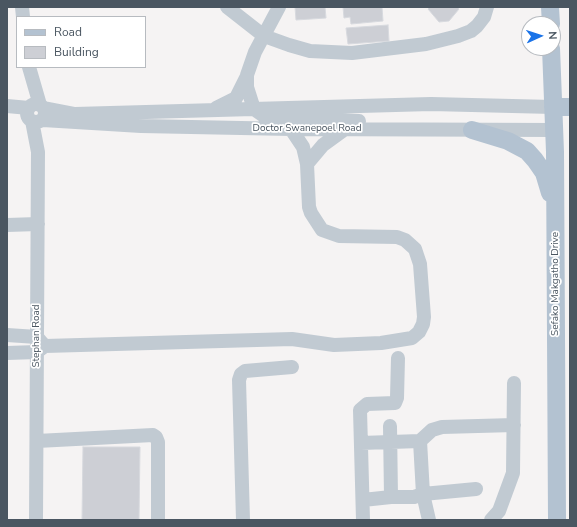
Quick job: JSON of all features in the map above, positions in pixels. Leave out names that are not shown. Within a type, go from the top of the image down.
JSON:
[{"type":"main road","name":"Sefako Makgatho Drive","points":[[552,56],[562,107],[556,233],[554,517]]},
{"type":"main road","points":[[472,130],[513,142],[524,149],[535,160],[547,181],[556,233]]},
{"type":"street","points":[[227,7],[264,36],[289,45],[327,53],[352,53],[426,44],[471,32],[484,17],[487,7]]},
{"type":"street","points":[[208,111],[236,98],[246,77],[255,52],[278,7]]},
{"type":"street","name":"Stephan Road","points":[[30,71],[36,114],[42,139],[38,152],[40,345],[36,520]]},
{"type":"street","points":[[246,77],[260,97],[278,109]]},
{"type":"street","points":[[246,77],[247,87],[254,109],[269,118],[352,120],[415,129]]},
{"type":"street","name":"Doctor Swanepoel Road","points":[[7,114],[208,111],[431,104],[562,107]]},
{"type":"street","name":"Doctor Swanepoel Road","points":[[7,106],[36,114],[141,126],[291,129],[562,130]]},
{"type":"street","points":[[7,353],[40,345],[292,339],[334,345],[381,343],[412,338],[419,332],[423,324],[424,317],[420,264],[415,249],[405,240],[397,237],[339,236],[322,230],[311,214],[309,207],[307,164],[303,147],[291,129]]},
{"type":"street","points":[[307,164],[323,145],[345,129]]},
{"type":"street","points":[[7,226],[38,224]]},
{"type":"street","points":[[7,335],[40,345]]},
{"type":"street","points":[[363,520],[360,410],[367,404],[395,403],[397,398],[398,358]]},
{"type":"street","points":[[243,520],[239,380],[241,374],[245,371],[292,367]]},
{"type":"street","points":[[491,520],[499,511],[506,496],[513,472],[514,383]]},
{"type":"street","points":[[361,444],[420,441],[432,430],[442,427],[514,425]]},
{"type":"street","points":[[390,426],[391,497]]},
{"type":"street","points":[[37,441],[153,435],[156,437],[158,442],[158,520]]},
{"type":"street","points":[[420,441],[424,494],[429,520]]},
{"type":"street","points":[[363,500],[391,497],[414,497],[424,494],[476,489]]},
{"type":"building","points":[[295,7],[325,7],[326,18],[296,20]]},
{"type":"building","points":[[343,7],[382,7],[383,21],[351,24],[350,17],[344,18]]},
{"type":"building","points":[[430,7],[457,7],[459,9],[449,21],[439,22],[428,9]]},
{"type":"building","points":[[388,25],[389,41],[348,44],[346,28]]},
{"type":"building","points":[[83,447],[140,447],[139,520],[82,520]]}]
